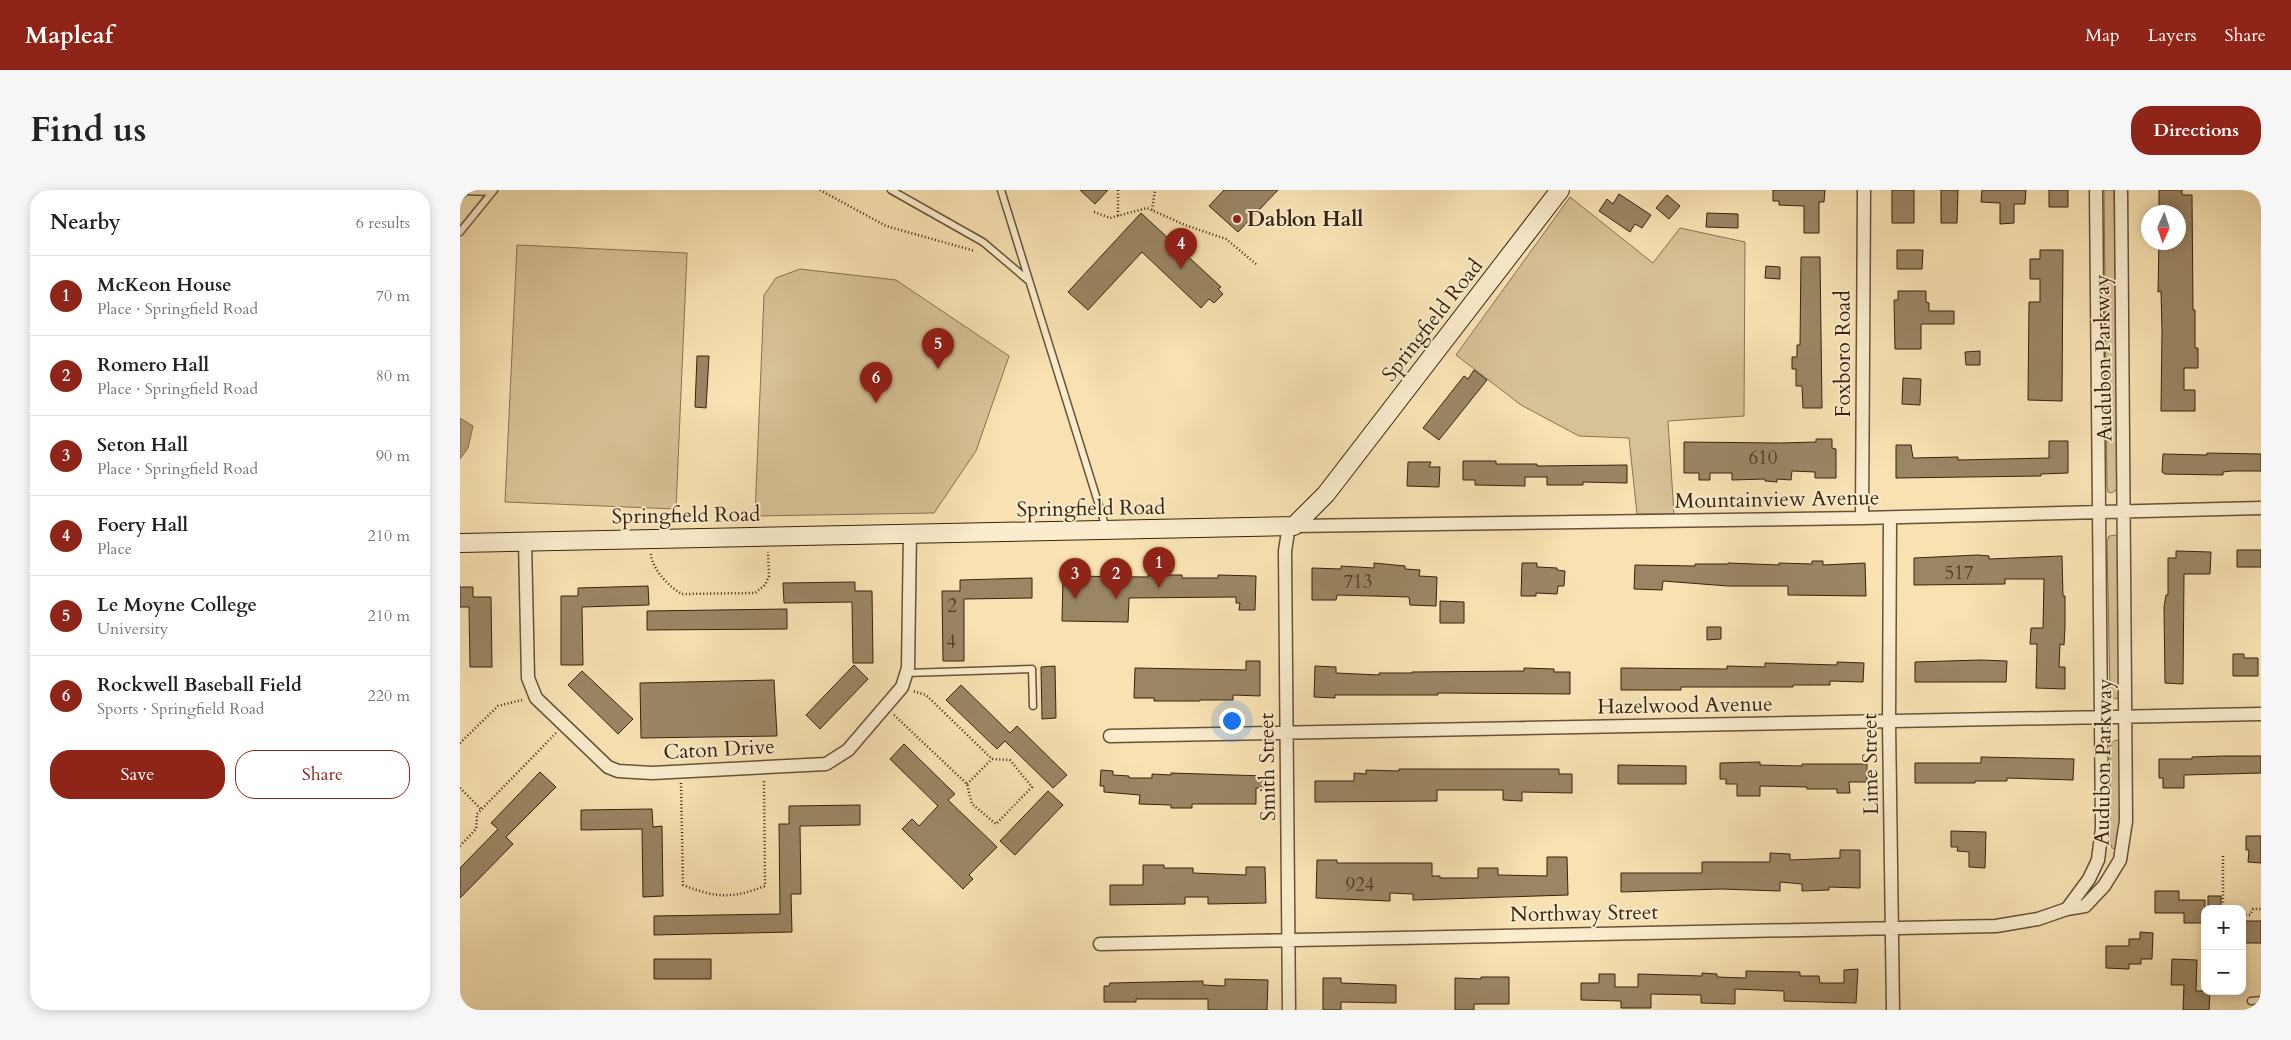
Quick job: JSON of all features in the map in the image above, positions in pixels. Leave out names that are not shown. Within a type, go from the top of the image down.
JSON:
[{"type":"street","name":"Springfield Road","points":[[460,543],[910,532],[1107,531],[1294,526],[1326,494],[1560,190]]},
{"type":"street","name":"Foxboro Road","points":[[1862,518],[1864,190]]},
{"type":"street","name":"Audubon Parkway","points":[[2067,909],[2088,879],[2098,860],[2102,828],[2096,190]]},
{"type":"street","name":"Audubon Parkway","points":[[2067,909],[2085,906],[2114,872],[2120,860],[2126,821],[2122,190]]},
{"type":"street","name":"Mountainview Avenue","points":[[1294,526],[1890,518],[2261,508]]},
{"type":"street","name":"Lime Street","points":[[1890,518],[1889,722],[1893,1010]]},
{"type":"street","name":"Smith Street","points":[[1289,1010],[1285,551],[1288,532],[1294,526]]},
{"type":"street","name":"Caton Drive","points":[[525,542],[528,678],[536,698],[608,767],[618,771],[652,773],[826,764],[848,750],[902,687],[906,673],[910,532]]},
{"type":"street","name":"Hazelwood Avenue","points":[[1110,736],[2261,714]]},
{"type":"street","points":[[2098,860],[2114,872]]},
{"type":"street","name":"Northway Street","points":[[1100,944],[1996,926],[2038,919],[2067,909]]},
{"type":"lane","points":[[891,190],[983,242],[1029,281]]},
{"type":"lane","points":[[1001,190],[1107,531]]},
{"type":"lane","points":[[460,196],[465,191],[492,191]]},
{"type":"lane","points":[[460,232],[492,191]]},
{"type":"lane","points":[[906,673],[1032,669],[1033,706]]},
{"type":"lane","points":[[2251,1001],[2261,1000]]},
{"type":"path","points":[[820,190],[886,226],[978,252],[983,242]]},
{"type":"path","points":[[1118,190],[1118,216]]},
{"type":"path","points":[[1152,210],[1155,190]]},
{"type":"path","points":[[1094,212],[1110,218],[1147,208],[1185,225],[1226,238],[1256,264]]},
{"type":"path","points":[[651,539],[652,564],[674,589],[682,594],[756,593],[765,585],[769,576],[767,536]]},
{"type":"path","points":[[885,707],[967,784],[972,804],[996,824],[1032,787],[1010,760],[992,758],[926,695],[902,687]]},
{"type":"path","points":[[460,743],[498,706],[536,698]]},
{"type":"path","points":[[460,846],[476,829],[477,814],[481,809],[564,725]]},
{"type":"path","points":[[967,784],[992,758]]},
{"type":"path","points":[[681,772],[683,885],[707,895],[742,895],[765,886],[764,767]]},
{"type":"path","points":[[460,788],[481,809]]},
{"type":"path","points":[[2223,856],[2223,905]]},
{"type":"path","points":[[2246,915],[2250,915],[2253,908],[2261,909]]},
{"type":"shaded area","points":[[2104,190],[2114,190],[2118,489],[2111,493],[2108,492],[2107,487]]},
{"type":"shaded area","points":[[1570,197],[1653,263],[1680,228],[1745,242],[1744,416],[1668,421],[1674,514],[1637,514],[1629,438],[1579,436],[1521,405],[1456,355]]},
{"type":"shaded area","points":[[517,245],[687,253],[676,509],[505,502]]},
{"type":"shaded area","points":[[800,269],[896,280],[1009,356],[976,451],[934,513],[755,516],[764,295],[776,278]]},
{"type":"shaded area","points":[[460,418],[473,426],[468,448],[460,459]]},
{"type":"shaded area","points":[[2116,535],[2119,537],[2120,697],[2115,699],[2110,695],[2107,542],[2109,536]]},
{"type":"shaded area","points":[[2115,740],[2119,741],[2122,745],[2119,846],[2115,849],[2112,848],[2110,842],[2110,745]]},
{"type":"building","points":[[1080,190],[1108,190],[1095,204]]},
{"type":"building","name":"Dablon Hall","points":[[1224,190],[1278,190],[1238,232],[1209,206]]},
{"type":"building","points":[[1773,190],[1825,190],[1824,202],[1819,202],[1819,233],[1804,233],[1804,206],[1779,205],[1779,201],[1773,201]]},
{"type":"building","points":[[1892,190],[1914,190],[1914,223],[1892,223]]},
{"type":"building","points":[[1941,190],[1958,190],[1957,223],[1941,223]]},
{"type":"building","points":[[1982,190],[2026,190],[2025,204],[2014,204],[2014,223],[2000,224],[2000,203],[1981,202]]},
{"type":"building","points":[[2049,190],[2068,190],[2068,207],[2049,207]]},
{"type":"building","points":[[2159,190],[2182,190],[2182,195],[2192,195],[2193,310],[2195,310],[2195,348],[2198,348],[2198,368],[2184,368],[2184,390],[2195,390],[2195,411],[2161,411],[2162,331],[2161,291],[2158,292],[2159,250],[2186,250],[2186,205],[2159,205]]},
{"type":"building","points":[[1619,194],[1651,215],[1642,228],[1635,224],[1630,232],[1599,211],[1607,199],[1613,204]]},
{"type":"building","points":[[1667,195],[1680,206],[1669,219],[1656,208]]},
{"type":"building","points":[[1141,213],[1221,287],[1218,289],[1223,294],[1214,303],[1209,299],[1201,308],[1142,252],[1088,310],[1068,292]]},
{"type":"building","points":[[1707,213],[1738,214],[1738,228],[1706,227]]},
{"type":"building","points":[[1897,250],[1923,250],[1922,269],[1897,269]]},
{"type":"building","points":[[2040,250],[2063,250],[2062,401],[2028,400],[2029,302],[2040,302],[2040,279],[2030,279],[2030,259],[2040,259]]},
{"type":"building","points":[[1801,257],[1820,257],[1822,408],[1803,408],[1802,386],[1796,386],[1796,369],[1792,369],[1792,357],[1797,357],[1797,345],[1800,345]]},
{"type":"building","points":[[1766,266],[1780,267],[1780,279],[1765,278]]},
{"type":"building","points":[[1898,291],[1926,291],[1926,302],[1929,303],[1929,311],[1954,311],[1954,324],[1921,324],[1921,349],[1895,349],[1894,300],[1898,300]]},
{"type":"building","points":[[1980,351],[1980,365],[1966,365],[1965,352]]},
{"type":"building","points":[[697,356],[709,356],[706,408],[695,407]]},
{"type":"building","points":[[1474,370],[1487,380],[1439,440],[1423,428],[1464,376],[1468,379]]},
{"type":"building","points":[[1903,378],[1921,379],[1920,405],[1902,404]]},
{"type":"building","points":[[1816,439],[1832,439],[1832,448],[1836,449],[1836,478],[1815,478],[1815,472],[1792,471],[1791,480],[1777,479],[1777,482],[1765,481],[1765,479],[1732,480],[1732,473],[1710,473],[1710,480],[1699,480],[1699,473],[1684,473],[1684,442],[1781,443],[1816,442]]},
{"type":"building","points":[[2049,441],[2068,441],[2068,473],[2041,474],[2041,476],[1896,478],[1896,445],[1911,445],[1913,458],[1958,457],[1958,460],[2049,458]]},
{"type":"building","points":[[2207,453],[2261,454],[2261,471],[2232,471],[2223,472],[2223,475],[2165,474],[2162,472],[2163,454],[2207,455]]},
{"type":"building","points":[[1463,461],[1496,461],[1496,464],[1537,464],[1537,466],[1627,465],[1627,483],[1583,482],[1583,485],[1547,485],[1547,477],[1525,477],[1525,486],[1475,485],[1475,480],[1463,480]]},
{"type":"building","points":[[1408,462],[1431,462],[1429,467],[1440,467],[1439,487],[1407,486]]},
{"type":"building","points":[[2237,550],[2261,550],[2261,567],[2237,567]]},
{"type":"building","points":[[2176,551],[2211,552],[2210,574],[2184,574],[2183,684],[2165,683],[2164,607],[2166,595],[2168,595],[2168,558],[2176,558]]},
{"type":"building","points":[[1989,556],[1989,559],[2062,556],[2065,627],[2064,645],[2060,644],[2059,667],[2065,667],[2065,689],[2036,688],[2037,644],[2030,644],[2031,628],[2043,628],[2044,579],[2005,579],[2005,584],[1914,585],[1914,558]]},
{"type":"building","points":[[1812,561],[1823,561],[1823,565],[1865,563],[1866,596],[1788,595],[1788,586],[1728,586],[1663,581],[1662,590],[1634,589],[1635,565],[1695,566],[1695,564],[1728,563],[1779,565],[1779,563],[1812,564]]},
{"type":"building","points":[[1374,563],[1405,566],[1405,569],[1420,570],[1419,576],[1437,577],[1436,606],[1410,605],[1409,597],[1337,595],[1336,600],[1312,600],[1312,568],[1341,569],[1341,566],[1374,568]]},
{"type":"building","points":[[1522,563],[1537,563],[1537,567],[1557,568],[1557,570],[1565,571],[1564,586],[1558,586],[1557,594],[1536,593],[1536,596],[1521,596]]},
{"type":"building","points":[[1148,575],[1182,575],[1182,578],[1218,578],[1218,575],[1256,576],[1255,610],[1239,610],[1240,603],[1236,603],[1236,597],[1129,598],[1128,622],[1062,621],[1063,576],[1148,577]]},
{"type":"building","points":[[1032,578],[1032,598],[964,599],[964,661],[943,661],[942,591],[960,591],[960,580]]},
{"type":"building","points":[[855,582],[855,591],[872,591],[873,663],[853,663],[852,602],[784,603],[783,583]]},
{"type":"building","points":[[648,586],[649,605],[582,607],[583,665],[561,665],[561,596],[578,596],[578,588]]},
{"type":"building","points":[[460,587],[473,587],[473,597],[491,597],[492,667],[470,667],[469,607],[460,607]]},
{"type":"building","points":[[1440,601],[1464,602],[1464,623],[1440,623]]},
{"type":"building","points":[[787,609],[787,629],[647,630],[647,611]]},
{"type":"building","points":[[1707,627],[1721,627],[1721,639],[1707,640]]},
{"type":"building","points":[[2233,654],[2244,654],[2244,658],[2258,658],[2258,676],[2233,676]]},
{"type":"building","points":[[1246,661],[1260,661],[1260,696],[1233,695],[1233,700],[1200,701],[1154,701],[1154,698],[1134,698],[1135,668],[1246,670]]},
{"type":"building","points":[[2007,661],[2006,682],[1915,682],[1915,662]]},
{"type":"building","points":[[1837,662],[1864,663],[1863,682],[1830,681],[1830,685],[1793,685],[1793,687],[1681,687],[1681,690],[1621,690],[1621,668],[1727,669],[1727,666],[1765,667],[1765,663],[1837,665]]},
{"type":"building","points":[[854,665],[868,679],[820,729],[806,715]]},
{"type":"building","points":[[1055,666],[1056,718],[1042,719],[1041,667]]},
{"type":"building","points":[[1315,666],[1336,667],[1336,673],[1379,675],[1379,673],[1412,672],[1524,671],[1524,668],[1554,669],[1554,672],[1570,672],[1570,694],[1438,693],[1438,695],[1335,695],[1335,698],[1314,697]]},
{"type":"building","points":[[582,671],[633,719],[618,734],[568,685]]},
{"type":"building","points":[[774,680],[777,736],[641,738],[640,683]]},
{"type":"building","points":[[961,685],[1010,733],[1017,726],[1067,775],[1053,788],[1005,741],[997,749],[946,700]]},
{"type":"building","points":[[904,744],[955,794],[948,800],[997,847],[969,875],[973,879],[963,889],[902,829],[912,819],[919,826],[938,806],[890,759]]},
{"type":"building","points":[[2261,756],[2261,773],[2184,775],[2184,788],[2163,788],[2163,778],[2159,778],[2159,759]]},
{"type":"building","points":[[1981,757],[2074,759],[2073,780],[2007,778],[2007,781],[1975,781],[1975,783],[1915,783],[1915,763],[1981,763]]},
{"type":"building","points":[[1760,762],[1760,765],[1802,766],[1802,764],[1867,764],[1867,782],[1849,782],[1850,793],[1837,793],[1837,789],[1760,786],[1760,796],[1737,796],[1737,784],[1726,784],[1726,779],[1720,779],[1720,763]]},
{"type":"building","points":[[1618,765],[1686,766],[1686,784],[1618,784]]},
{"type":"building","points":[[1399,769],[1559,769],[1559,774],[1572,774],[1572,793],[1522,792],[1522,801],[1503,800],[1503,790],[1437,790],[1437,801],[1315,802],[1315,781],[1354,781],[1354,773],[1366,774],[1366,770],[1399,771]]},
{"type":"building","points":[[1101,770],[1113,771],[1113,775],[1129,776],[1129,778],[1152,778],[1152,774],[1171,775],[1171,773],[1265,776],[1265,789],[1256,788],[1256,804],[1192,804],[1192,808],[1171,808],[1171,805],[1139,804],[1140,795],[1104,792],[1104,786],[1100,786]]},
{"type":"building","points":[[540,772],[556,787],[506,837],[513,844],[460,898],[460,868],[498,829],[491,823]]},
{"type":"building","points":[[1048,791],[1063,805],[1015,855],[1000,841]]},
{"type":"building","points":[[860,805],[860,825],[800,826],[801,894],[791,894],[792,932],[654,935],[654,916],[780,914],[779,824],[789,824],[789,806]]},
{"type":"building","points":[[652,809],[653,827],[662,826],[663,896],[643,897],[642,829],[581,830],[581,810]]},
{"type":"building","points":[[1951,831],[1986,832],[1985,868],[1969,867],[1969,852],[1957,851],[1958,847],[1951,847]]},
{"type":"building","points":[[2246,836],[2261,836],[2261,863],[2248,862],[2249,850],[2246,850]]},
{"type":"building","points":[[1840,850],[1860,850],[1860,888],[1829,887],[1829,890],[1802,891],[1802,884],[1780,882],[1780,891],[1721,889],[1621,892],[1621,873],[1702,873],[1702,862],[1770,862],[1770,853],[1790,854],[1790,860],[1840,858]]},
{"type":"building","points":[[1547,857],[1567,857],[1568,895],[1413,900],[1413,894],[1390,893],[1390,901],[1316,898],[1317,860],[1337,860],[1337,863],[1432,863],[1432,876],[1440,876],[1440,878],[1478,878],[1478,868],[1498,868],[1498,875],[1547,876]]},
{"type":"building","points":[[1143,865],[1164,865],[1164,868],[1193,868],[1193,873],[1246,875],[1246,867],[1265,867],[1266,903],[1208,904],[1208,897],[1185,897],[1185,904],[1110,905],[1110,885],[1143,885]]},
{"type":"building","points":[[2155,891],[2179,891],[2179,900],[2205,900],[2205,905],[2201,905],[2201,923],[2184,923],[2184,913],[2155,913]]},
{"type":"building","points":[[2208,896],[2221,896],[2221,905],[2208,905]]},
{"type":"building","points":[[2246,921],[2261,921],[2261,943],[2246,943]]},
{"type":"building","points":[[2140,932],[2153,933],[2152,959],[2141,959],[2141,964],[2129,964],[2129,969],[2106,968],[2106,946],[2129,946],[2129,939],[2140,939]]},
{"type":"building","points":[[654,959],[711,959],[711,979],[654,979]]},
{"type":"building","points":[[2172,959],[2197,960],[2196,991],[2201,991],[2201,995],[2210,995],[2209,1010],[2183,1010],[2184,985],[2171,985]]},
{"type":"building","points":[[1858,969],[1856,1003],[1784,1001],[1784,991],[1735,989],[1735,1004],[1701,1003],[1701,995],[1651,994],[1651,1008],[1621,1008],[1621,1001],[1581,1000],[1581,983],[1599,983],[1599,974],[1615,974],[1615,987],[1638,987],[1638,974],[1702,976],[1702,973],[1717,974],[1717,977],[1746,978],[1746,971],[1800,972],[1800,976],[1819,976],[1820,983],[1844,983],[1844,970]]},
{"type":"building","points":[[1481,977],[1509,977],[1509,1004],[1474,1004],[1474,1010],[1455,1010],[1455,978],[1481,979]]},
{"type":"building","points":[[1323,978],[1341,978],[1341,983],[1396,985],[1396,1003],[1341,1002],[1341,1010],[1323,1010]]},
{"type":"building","points":[[1225,979],[1268,980],[1267,1010],[1208,1010],[1208,999],[1136,999],[1136,1002],[1104,1002],[1104,986],[1109,986],[1110,983],[1203,981],[1203,985],[1225,986]]},
{"type":"place","name":"Dablon Hall","points":[[1237,219]]},
{"type":"place","name":"Foery Hall","points":[[1181,269]]},
{"type":"place","name":"Le Moyne College","points":[[938,369]]},
{"type":"place","name":"Rockwell Baseball Field","points":[[876,403]]},
{"type":"place","name":"McKeon House","points":[[1159,588]]},
{"type":"place","name":"Seton Hall","points":[[1075,599]]},
{"type":"place","name":"Romero Hall","points":[[1116,599]]}]
